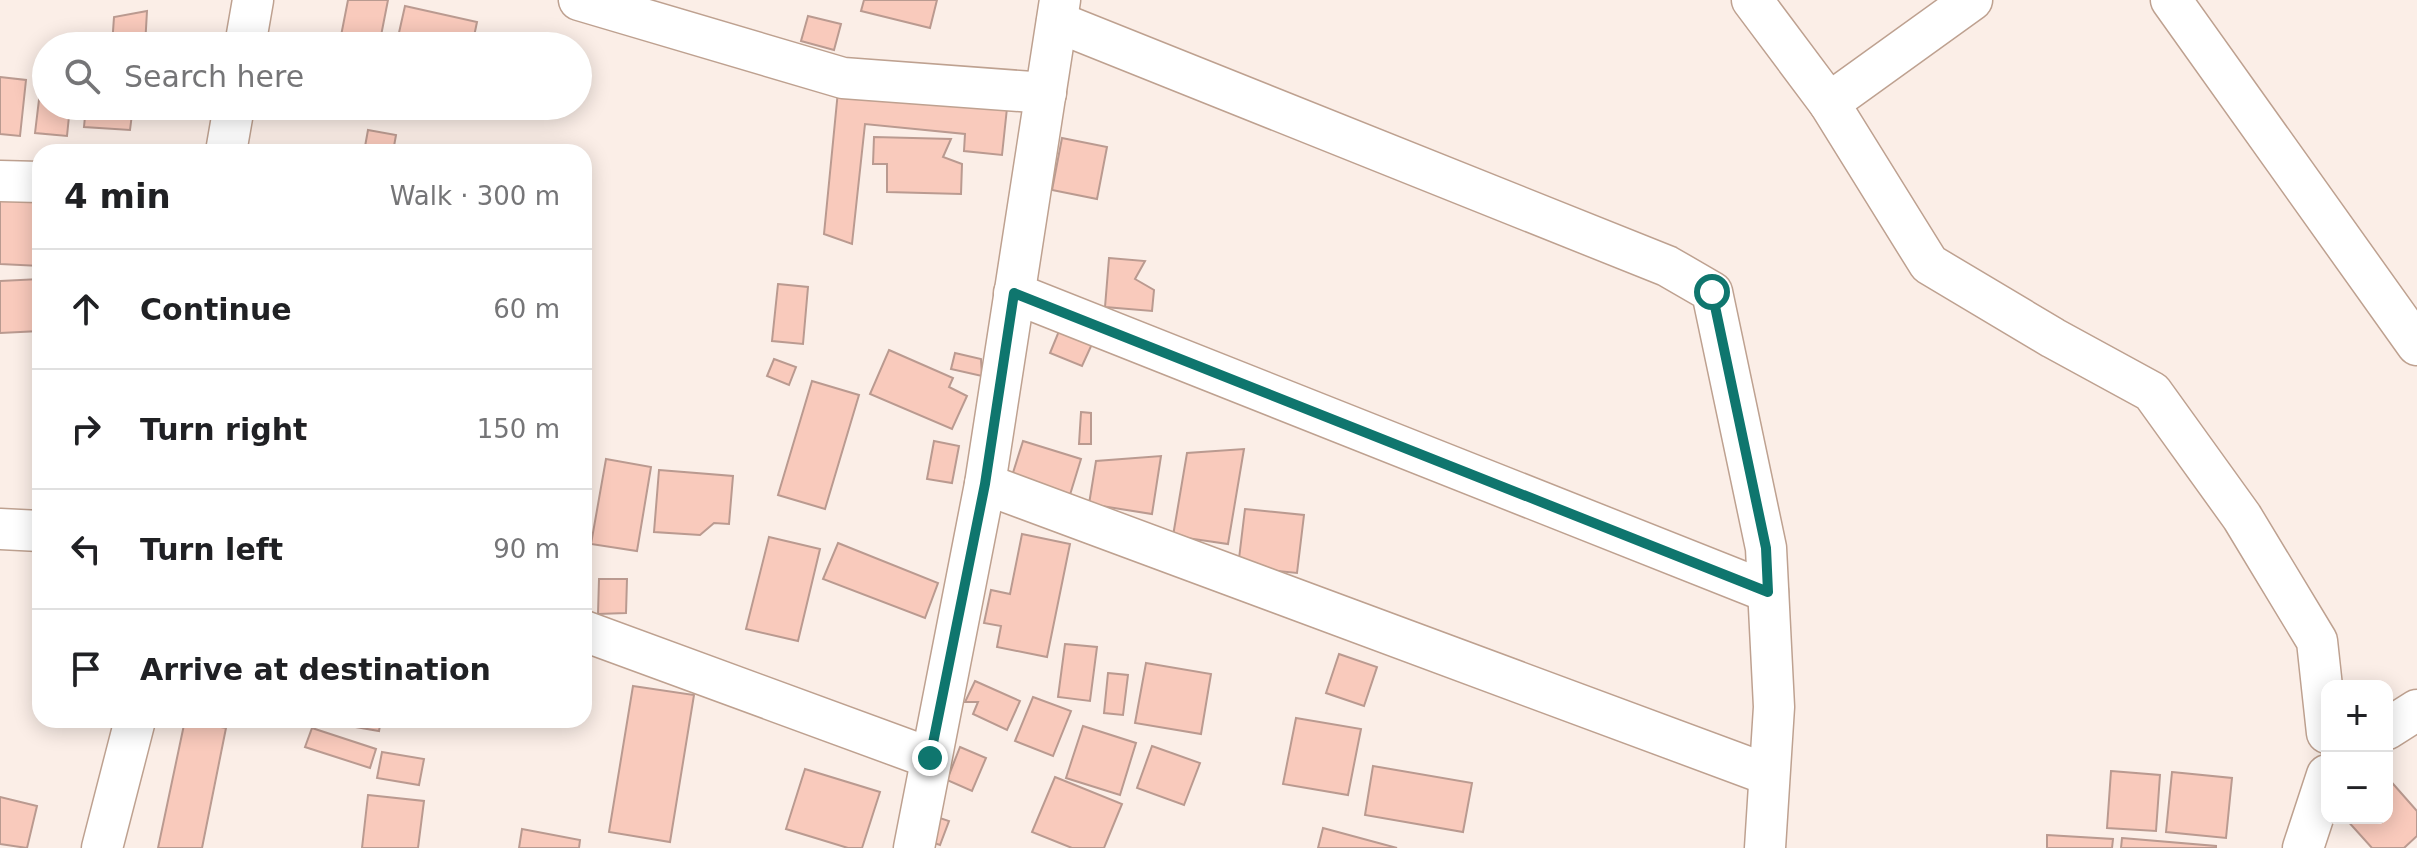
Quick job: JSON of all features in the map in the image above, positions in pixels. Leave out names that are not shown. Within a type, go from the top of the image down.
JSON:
[{"type":"street","points":[[247,32],[253,0]]},
{"type":"street","points":[[579,0],[843,78],[1046,93]]},
{"type":"street","points":[[1752,0],[1829,103],[1929,264],[2053,338],[2152,392],[2242,517],[2317,641],[2321,680]]},
{"type":"street","points":[[1829,103],[1972,0]]},
{"type":"street","points":[[2171,0],[2417,345]]},
{"type":"street","points":[[914,848],[985,484],[1058,11],[1667,266],[1712,292],[1766,548],[1774,707],[1765,848]]},
{"type":"street","points":[[227,144],[232,120]]},
{"type":"street","points":[[0,181],[32,182]]},
{"type":"street","points":[[1014,293],[1768,592]]},
{"type":"street","points":[[985,484],[1769,775]]},
{"type":"street","points":[[0,529],[32,531]]},
{"type":"street","points":[[592,634],[930,758]]},
{"type":"street","points":[[2393,725],[2417,710]]},
{"type":"street","points":[[102,848],[133,728]]},
{"type":"street","points":[[2313,840],[2321,803]]},
{"type":"building","points":[[348,0],[388,0],[382,32],[342,32]]},
{"type":"building","points":[[864,0],[937,0],[930,28],[861,11]]},
{"type":"building","points":[[405,6],[477,22],[475,32],[399,32]]},
{"type":"building","points":[[147,11],[146,32],[113,32],[114,17]]},
{"type":"building","points":[[808,16],[841,24],[834,50],[801,41]]},
{"type":"building","points":[[0,77],[26,80],[20,136],[0,134]]},
{"type":"building","points":[[838,91],[1007,108],[1002,155],[964,151],[965,134],[865,124],[852,244],[824,234]]},
{"type":"building","points":[[37,120],[69,120],[67,136],[35,133]]},
{"type":"building","points":[[85,120],[131,120],[130,130],[84,127]]},
{"type":"building","points":[[368,130],[396,135],[394,144],[365,144]]},
{"type":"building","points":[[874,137],[951,139],[943,157],[962,164],[961,194],[887,192],[887,164],[873,164]]},
{"type":"building","points":[[1062,138],[1107,147],[1097,199],[1052,190]]},
{"type":"building","points":[[0,198],[32,200],[32,266],[0,264]]},
{"type":"building","points":[[1109,258],[1145,261],[1135,279],[1154,290],[1152,311],[1105,307]]},
{"type":"building","points":[[32,279],[32,331],[0,333],[0,281]]},
{"type":"building","points":[[778,284],[808,287],[803,344],[772,341]]},
{"type":"building","points":[[1059,331],[1092,344],[1082,366],[1050,353]]},
{"type":"building","points":[[889,350],[953,378],[949,387],[967,396],[952,429],[870,394]]},
{"type":"building","points":[[955,353],[981,359],[982,376],[951,369]]},
{"type":"building","points":[[774,359],[796,367],[789,385],[767,376]]},
{"type":"building","points":[[812,381],[859,395],[825,509],[778,495]]},
{"type":"building","points":[[1081,412],[1091,413],[1091,444],[1079,444]]},
{"type":"building","points":[[934,441],[959,446],[952,483],[927,479]]},
{"type":"building","points":[[1023,441],[1081,459],[1069,498],[1011,479]]},
{"type":"building","points":[[1244,449],[1228,544],[1173,536],[1187,453]]},
{"type":"building","points":[[1161,456],[1152,514],[1089,504],[1096,461]]},
{"type":"building","points":[[606,459],[651,467],[637,551],[592,544]]},
{"type":"building","points":[[659,470],[733,476],[729,524],[714,523],[700,535],[654,532]]},
{"type":"building","points":[[1245,509],[1304,515],[1297,573],[1238,567]]},
{"type":"building","points":[[1022,534],[1070,544],[1047,657],[997,647],[1001,626],[984,623],[991,590],[1010,594]]},
{"type":"building","points":[[769,537],[820,549],[798,641],[746,629]]},
{"type":"building","points":[[838,543],[938,583],[925,618],[823,579]]},
{"type":"building","points":[[599,579],[627,579],[626,613],[598,614]]},
{"type":"building","points":[[1065,644],[1097,647],[1090,701],[1058,697]]},
{"type":"building","points":[[1339,654],[1377,667],[1364,706],[1326,693]]},
{"type":"building","points":[[1146,663],[1211,674],[1201,734],[1135,723]]},
{"type":"building","points":[[1108,673],[1128,675],[1123,715],[1104,713]]},
{"type":"building","points":[[975,681],[1020,701],[1007,730],[973,714],[978,702],[965,702]]},
{"type":"building","points":[[633,686],[694,695],[670,842],[609,832]]},
{"type":"building","points":[[1033,697],[1071,711],[1053,756],[1015,741]]},
{"type":"building","points":[[1296,718],[1361,729],[1348,795],[1283,784]]},
{"type":"building","points":[[1083,726],[1136,743],[1120,795],[1066,778]]},
{"type":"building","points":[[183,728],[226,728],[202,848],[158,848]]},
{"type":"building","points":[[312,728],[376,749],[370,768],[305,747]]},
{"type":"building","points":[[1152,746],[1200,763],[1184,805],[1137,788]]},
{"type":"building","points":[[960,747],[986,758],[972,791],[947,780]]},
{"type":"building","points":[[382,752],[424,759],[419,785],[377,778]]},
{"type":"building","points":[[1373,766],[1472,783],[1463,832],[1365,815]]},
{"type":"building","points":[[805,769],[880,792],[862,848],[848,848],[786,829]]},
{"type":"building","points":[[2111,771],[2160,775],[2156,831],[2107,828]]},
{"type":"building","points":[[2172,772],[2232,778],[2226,838],[2166,832]]},
{"type":"building","points":[[1055,777],[1122,804],[1104,848],[1072,848],[1032,832]]},
{"type":"building","points":[[2393,784],[2417,811],[2417,836],[2404,848],[2372,848],[2350,824],[2393,824]]},
{"type":"building","points":[[368,795],[424,801],[418,848],[362,848]]},
{"type":"building","points":[[0,797],[37,806],[27,848],[0,844]]},
{"type":"building","points":[[931,815],[949,821],[940,845],[922,839]]},
{"type":"building","points":[[1323,828],[1397,848],[1318,848]]},
{"type":"building","points":[[522,829],[580,840],[579,848],[519,848]]},
{"type":"building","points":[[2047,835],[2113,839],[2112,848],[2047,848]]},
{"type":"building","points":[[2122,838],[2216,846],[2216,848],[2121,848]]},
{"type":"route","points":[[930,758],[985,484],[1014,293],[1768,592],[1766,548],[1712,292]]}]
